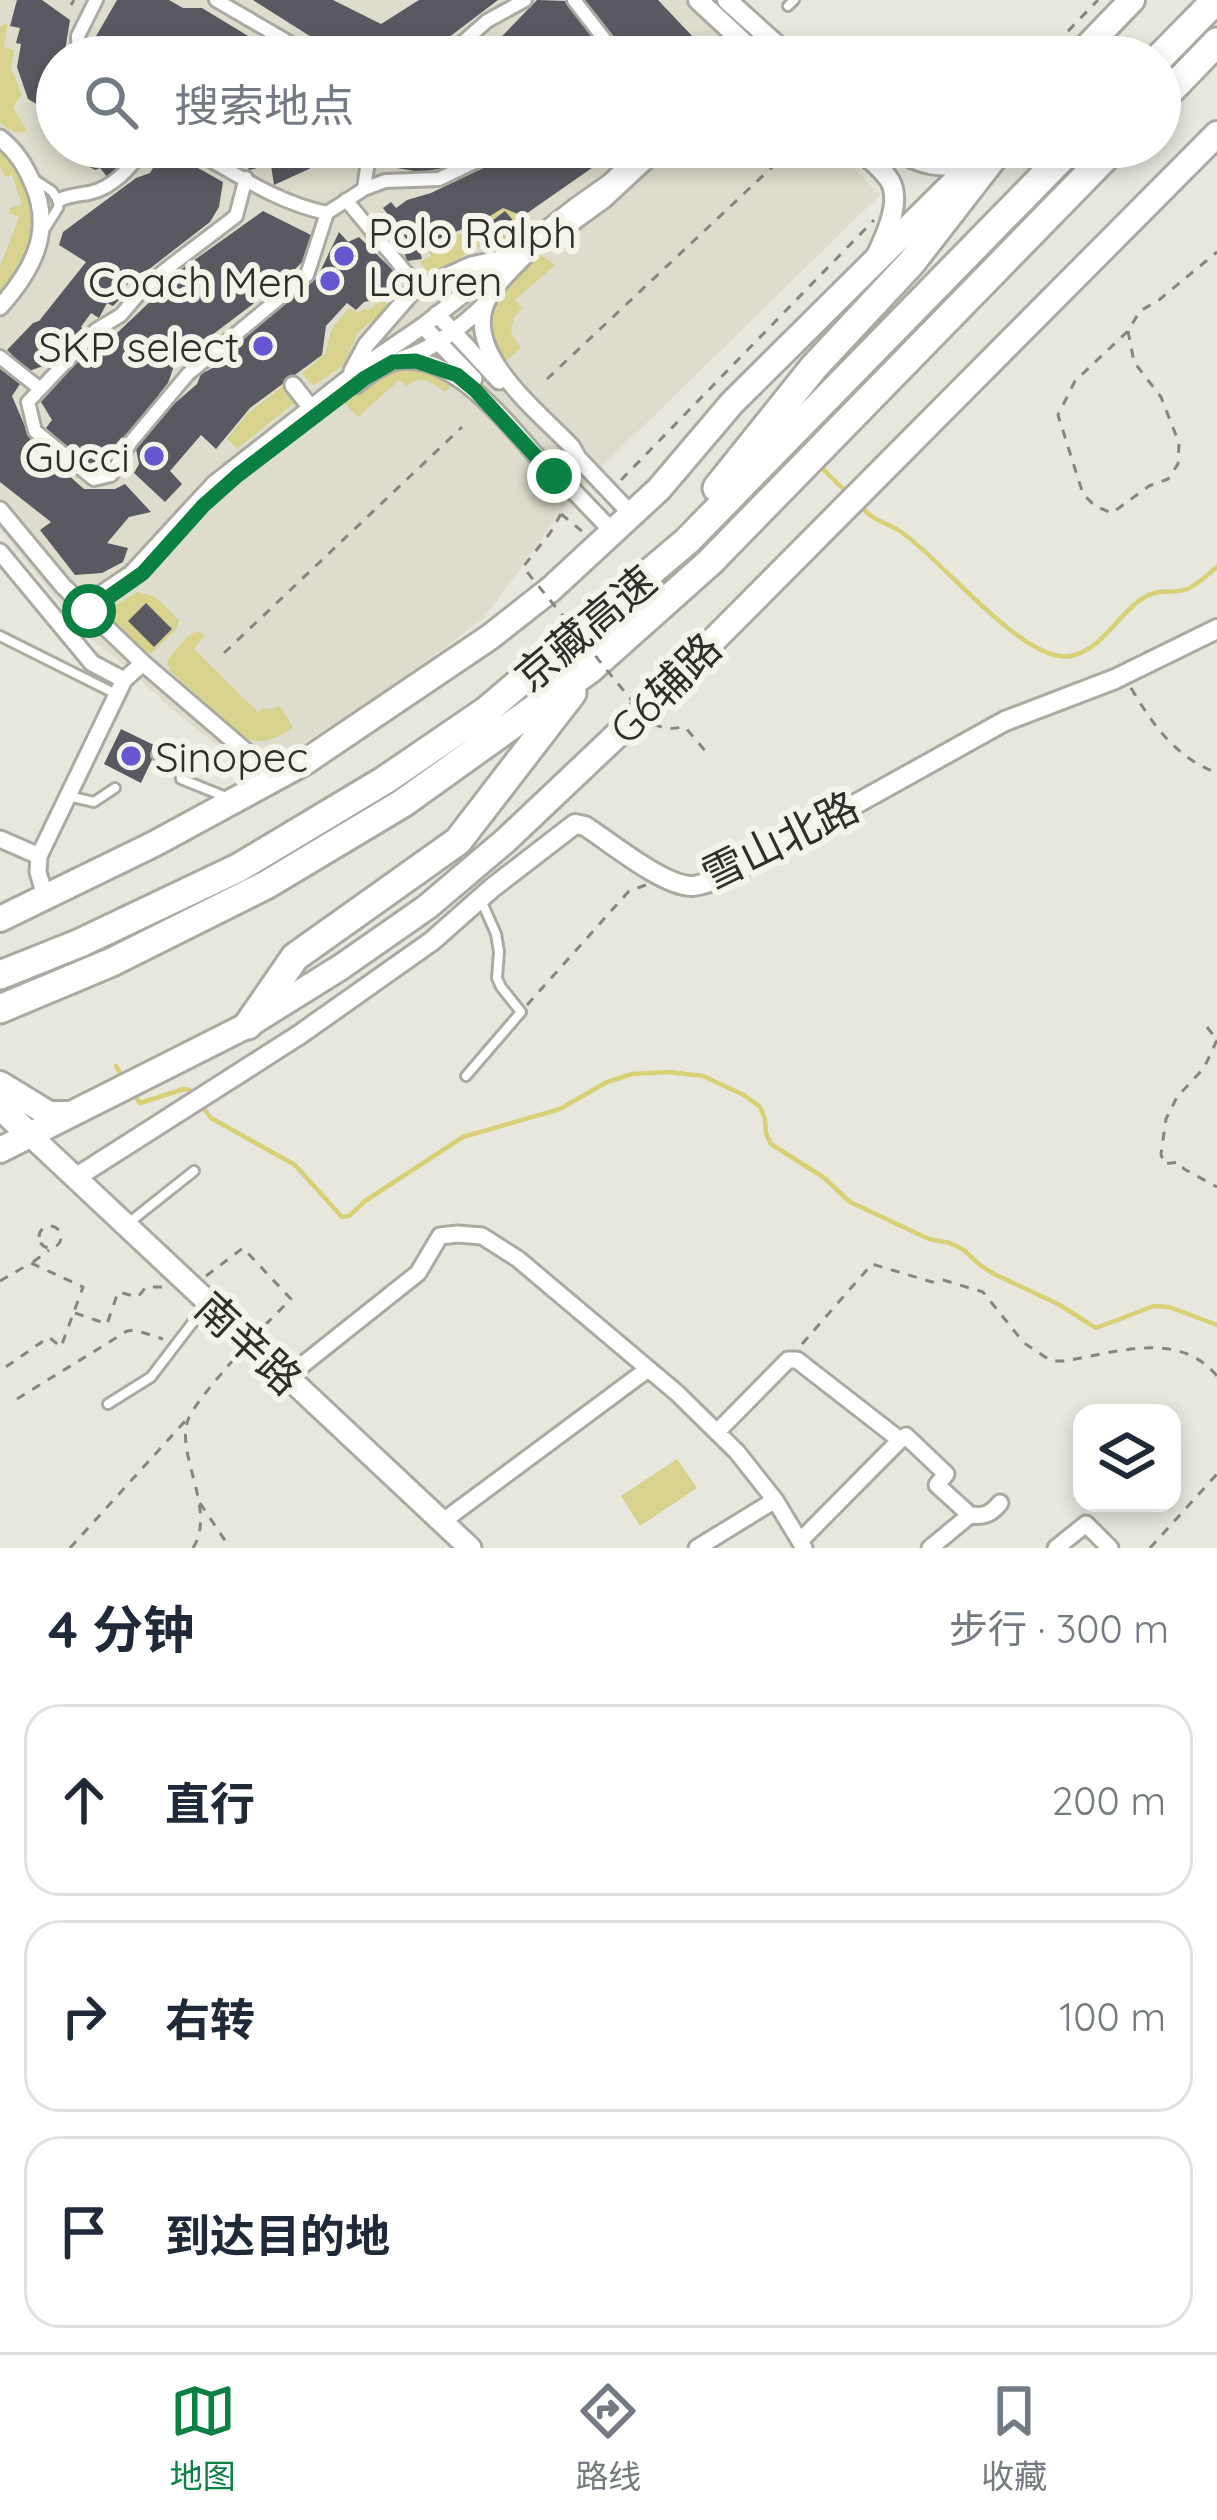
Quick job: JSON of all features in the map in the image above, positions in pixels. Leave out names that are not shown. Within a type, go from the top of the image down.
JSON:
[{"type":"highway","points":[[1181,36],[1216,0]]},
{"type":"highway","points":[[1181,79],[1217,42]]},
{"type":"highway","points":[[643,580],[814,368],[910,263],[978,168]]},
{"type":"highway","name":"京藏高速","points":[[0,975],[80,943],[238,868],[386,780],[486,711],[687,541],[1051,168]]},
{"type":"highway","points":[[0,1009],[112,962],[266,885],[403,803],[590,669],[710,562],[1095,168]]},
{"type":"highway","points":[[248,1025],[295,956],[458,842],[590,669]]},
{"type":"main road","points":[[1097,36],[1132,0]]},
{"type":"main road","name":"G6辅路","points":[[9,1137],[68,1114],[248,1025],[427,907],[505,842],[654,700],[1217,134]]},
{"type":"main road","points":[[0,920],[305,762],[490,637],[551,589],[614,520],[971,168]]},
{"type":"main road","points":[[0,1084],[49,1114],[68,1114]]},
{"type":"main road","points":[[0,1107],[9,1137]]},
{"type":"main road","name":"南辛路","points":[[9,1137],[75,1178],[470,1548]]},
{"type":"street","points":[[216,0],[278,36]]},
{"type":"street","points":[[470,36],[525,0]]},
{"type":"street","points":[[574,0],[602,36]]},
{"type":"street","points":[[698,0],[732,36]]},
{"type":"street","points":[[727,0],[767,36]]},
{"type":"street","points":[[73,2],[93,5],[78,36]]},
{"type":"street","points":[[0,137],[14,149],[41,208],[34,259],[0,307]]},
{"type":"street","points":[[59,200],[74,193],[91,193],[130,168]]},
{"type":"street","points":[[226,168],[303,208],[327,213]]},
{"type":"street","points":[[364,189],[367,168]]},
{"type":"street","points":[[245,178],[236,216],[142,290],[121,315],[96,330],[28,402],[35,431],[94,479],[111,476],[130,443],[188,374],[308,275],[327,213],[385,181],[439,179],[462,168]]},
{"type":"street","points":[[314,412],[364,366],[423,326],[624,168]]},
{"type":"street","points":[[85,607],[131,574],[214,484],[365,378],[416,355],[444,336],[488,300],[527,254],[604,200],[638,168]]},
{"type":"street","points":[[874,262],[894,192],[878,168]]},
{"type":"street","points":[[346,200],[418,287]]},
{"type":"street","points":[[348,380],[366,345],[418,287],[471,265],[512,256]]},
{"type":"street","points":[[488,300],[483,331],[488,350],[506,379],[610,492],[614,520]]},
{"type":"street","points":[[437,314],[444,336],[562,470],[567,484]]},
{"type":"street","points":[[423,326],[444,336],[568,454],[578,458]]},
{"type":"street","points":[[0,357],[38,388]]},
{"type":"street","points":[[393,362],[416,361],[457,375],[554,476],[614,520]]},
{"type":"street","points":[[293,386],[314,412]]},
{"type":"street","points":[[0,510],[63,586],[143,663],[277,778]]},
{"type":"street","points":[[0,552],[92,663],[120,687]]},
{"type":"street","name":"雪山北路","points":[[75,1178],[299,1035],[432,941],[575,824],[663,877],[686,886],[702,884],[736,870],[1005,721],[1123,675],[1217,629]]},
{"type":"street","points":[[45,896],[39,856],[120,687],[143,663]]},
{"type":"street","points":[[0,839],[39,856]]},
{"type":"street","points":[[286,1378],[418,1273],[440,1236],[482,1235],[518,1259],[717,1432],[775,1500],[798,1546],[906,1436],[946,1474],[937,1485],[970,1515],[992,1513],[1000,1503]]},
{"type":"street","points":[[717,1432],[788,1360],[797,1360],[900,1440]]},
{"type":"street","points":[[442,1522],[648,1369]]},
{"type":"street","points":[[697,1548],[775,1500]]},
{"type":"street","points":[[930,1548],[970,1515]]},
{"type":"street","points":[[1056,1548],[1086,1524],[1110,1548]]},
{"type":"lane","points":[[30,177],[59,200],[41,233]]},
{"type":"lane","points":[[0,636],[120,687]]},
{"type":"lane","points":[[158,754],[179,763],[182,779],[233,800]]},
{"type":"lane","points":[[67,795],[94,802],[115,788]]},
{"type":"lane","points":[[466,1076],[521,1012],[497,978],[496,934],[480,899]]},
{"type":"lane","points":[[125,1226],[194,1171]]},
{"type":"lane","points":[[108,1404],[151,1377],[177,1343],[194,1291]]},
{"type":"path","points":[[1063,36],[1098,0]]},
{"type":"path","points":[[547,379],[771,168]]},
{"type":"path","points":[[610,492],[893,202]]},
{"type":"path","points":[[1128,331],[1134,362],[1160,397],[1179,443],[1178,464],[1168,478],[1112,513],[1083,494],[1058,415],[1075,381],[1128,331],[1140,311],[1217,252]]},
{"type":"path","points":[[224,653],[462,427]]},
{"type":"path","points":[[614,520],[583,532],[561,514],[523,566],[650,723],[667,729],[685,727],[707,753]]},
{"type":"path","points":[[522,594],[537,579]]},
{"type":"path","points":[[1123,675],[1169,744],[1198,766],[1217,773]]},
{"type":"path","points":[[521,1012],[629,891],[663,877]]},
{"type":"path","points":[[1208,1028],[1217,1040],[1204,1068],[1177,1096],[1162,1132],[1161,1154],[1164,1164],[1179,1162],[1217,1186]]},
{"type":"path","points":[[70,1548],[188,1418],[248,1342],[291,1299],[243,1247],[194,1291],[146,1287],[139,1297],[118,1292],[107,1324],[73,1312]]},
{"type":"path","points":[[0,1281],[52,1248]]},
{"type":"path","points":[[0,1371],[49,1337],[61,1346],[82,1287],[32,1263]]},
{"type":"path","points":[[788,1360],[872,1264],[983,1292],[1024,1343],[1051,1361],[1158,1346],[1197,1357],[1217,1376]]},
{"type":"path","points":[[17,1399],[127,1331],[177,1343]]},
{"type":"path","points":[[188,1418],[185,1435],[201,1532],[193,1548]]},
{"type":"path","points":[[1150,1548],[1217,1474]]},
{"type":"path","points":[[199,1502],[230,1548]]},
{"type":"shaded area","points":[[0,0],[684,0],[723,36],[36,36],[36,168],[854,168],[880,195],[574,494],[485,617],[391,689],[270,764],[260,759],[246,768],[86,636],[0,529]]},
{"type":"shaded area","points":[[8,23],[4,47],[14,50],[11,68],[22,94],[13,107],[27,131],[23,132],[0,122],[0,26]]},
{"type":"shaded area","points":[[0,148],[20,173],[31,224],[26,251],[0,291],[0,266],[19,217],[9,213],[10,208],[22,205],[12,175],[5,177],[0,166]]},
{"type":"shaded area","points":[[503,208],[525,217],[526,227],[517,239],[473,249],[436,272],[429,273],[420,262],[431,256],[427,248]]},
{"type":"shaded area","points":[[540,254],[555,265],[515,300],[522,309],[514,317],[511,333],[521,348],[505,362],[491,340],[491,313],[511,278]]},
{"type":"shaded area","points":[[384,298],[389,308],[358,332],[344,365],[313,386],[302,373],[325,354],[332,328],[349,308],[358,313],[369,310]]},
{"type":"shaded area","points":[[425,366],[459,379],[445,392],[426,381],[407,386],[399,380],[358,417],[342,400],[380,375]]},
{"type":"shaded area","points":[[287,383],[298,400],[237,449],[227,439],[247,414]]},
{"type":"shaded area","points":[[137,592],[154,596],[179,620],[176,630],[150,654],[105,615]]},
{"type":"shaded area","points":[[197,631],[205,635],[194,649],[258,712],[280,706],[293,727],[270,740],[245,738],[170,671],[167,660]]},
{"type":"shaded area","points":[[677,1459],[697,1488],[640,1526],[621,1496]]},
{"type":"building","points":[[17,0],[42,0],[70,20],[67,36],[36,36],[36,104],[28,99],[17,67],[20,28],[10,26]]},
{"type":"building","points":[[117,0],[169,0],[183,8],[202,8],[248,36],[96,36]]},
{"type":"building","points":[[253,0],[333,0],[381,24],[419,0],[498,0],[451,36],[310,36]]},
{"type":"building","points":[[537,0],[566,1],[593,36],[502,36]]},
{"type":"building","points":[[585,0],[658,0],[692,36],[613,36]]},
{"type":"building","points":[[100,168],[120,168],[108,178]]},
{"type":"building","points":[[153,168],[198,168],[223,182],[219,207],[210,222],[148,270],[128,277],[131,281],[122,289],[126,293],[113,306],[107,303],[99,318],[91,313],[81,327],[97,341],[116,334],[158,294],[165,281],[263,211],[311,235],[302,262],[286,279],[175,363],[159,394],[174,404],[197,384],[201,374],[226,361],[224,354],[317,278],[339,232],[348,242],[359,237],[398,275],[395,288],[356,310],[347,303],[326,326],[322,355],[250,408],[216,449],[201,435],[170,471],[182,484],[165,502],[134,473],[139,464],[136,449],[122,437],[101,461],[87,464],[46,428],[52,420],[41,402],[62,379],[46,365],[29,371],[7,350],[39,321],[86,262],[59,245],[63,232],[136,178]]},
{"type":"building","points":[[271,168],[310,168],[309,169],[274,185]]},
{"type":"building","points":[[397,168],[444,168],[420,172]]},
{"type":"building","points":[[483,168],[592,168],[523,216],[503,208],[480,222],[418,244],[422,259],[407,261],[403,249],[408,241],[383,208],[391,202],[396,208]]},
{"type":"building","points":[[505,211],[517,225],[491,244],[480,230]]},
{"type":"building","points":[[0,369],[20,384],[12,396],[32,443],[84,489],[115,489],[125,484],[151,512],[129,517],[107,543],[128,548],[123,562],[102,573],[75,575],[40,530],[51,522],[0,482]]},
{"type":"building","points":[[146,603],[172,629],[154,647],[128,621]]},
{"type":"building","name":"Sinopec","points":[[121,729],[158,747],[141,783],[104,764]]},
{"type":"waterway","points":[[824,470],[845,491]]},
{"type":"waterway","points":[[862,508],[918,545],[1007,627],[1052,654],[1071,656],[1092,647],[1143,598],[1187,589],[1217,567]]},
{"type":"waterway","points":[[116,1066],[121,1075]]},
{"type":"waterway","points":[[205,1110],[211,1118],[295,1165],[342,1217],[463,1137],[560,1109],[607,1082],[632,1074],[703,1076],[760,1107],[771,1144],[823,1177],[850,1202],[964,1250],[994,1274],[1096,1328],[1154,1306],[1217,1325]]},
{"type":"waterway","points":[[134,1095],[140,1103],[190,1090]]},
{"type":"place","name":"Polo Ralph Lauren","points":[[344,256]]},
{"type":"place","name":"Coach Men","points":[[330,281]]},
{"type":"place","name":"SKP select","points":[[263,346]]},
{"type":"place","name":"Gucci","points":[[154,456]]},
{"type":"place","name":"Sinopec","points":[[131,756]]},
{"type":"route","points":[[89,611],[143,573],[238,475],[393,362],[416,361],[457,375],[554,476]]}]
